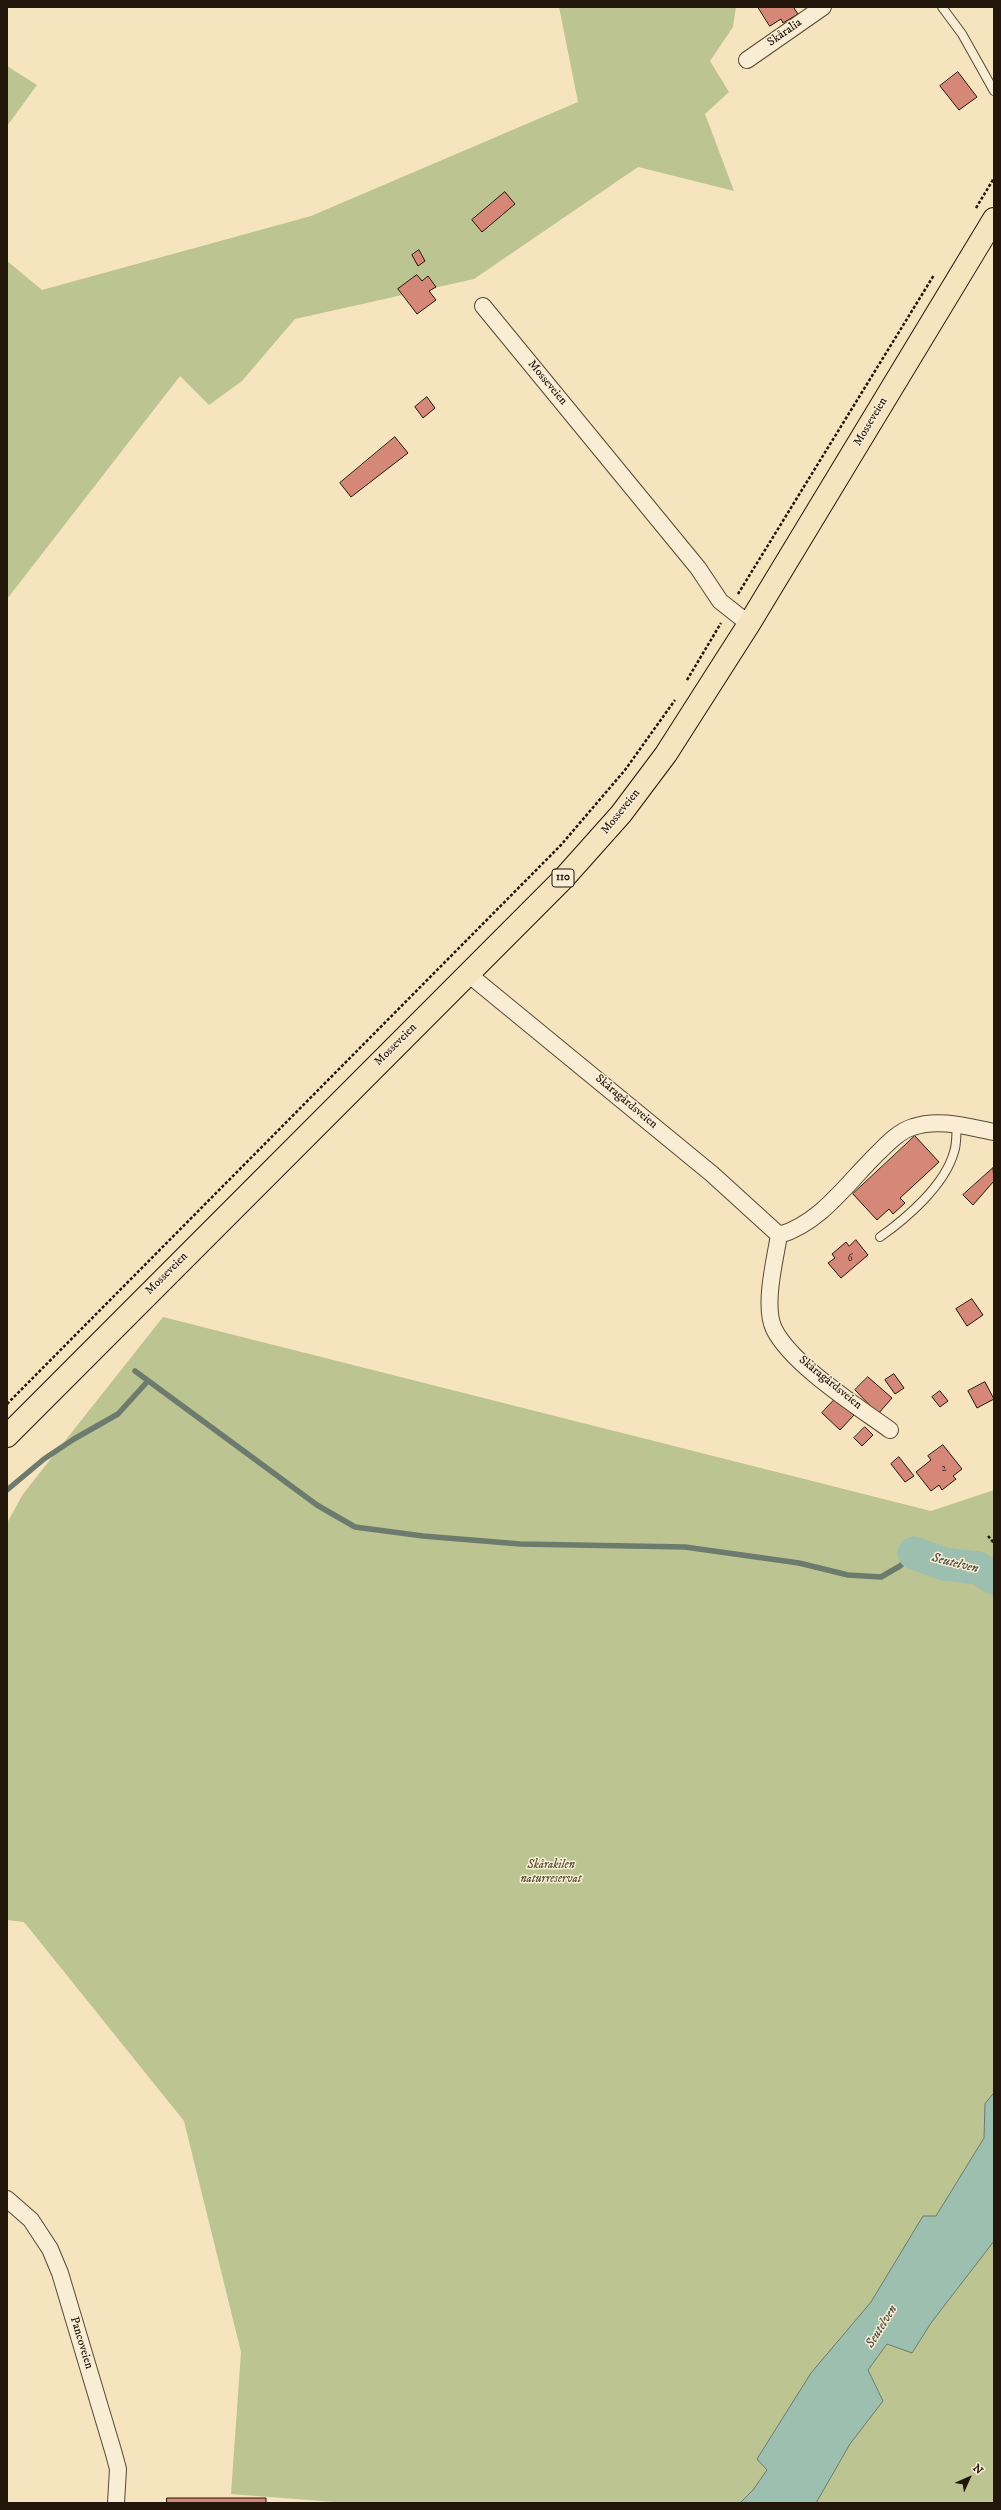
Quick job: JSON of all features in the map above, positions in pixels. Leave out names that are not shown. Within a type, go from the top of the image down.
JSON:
[{"type":"highway","name":"Mosseveien","points":[[7,1436],[563,878],[621,814],[666,754],[749,624],[994,220]]},
{"type":"street","name":"Skåralia","points":[[747,60],[823,7]]},
{"type":"street","name":"Mosseveien","points":[[483,306],[698,568],[720,601],[729,610],[749,624]]},
{"type":"street","name":"Skåragårdsveien","points":[[467,973],[706,1169],[779,1235],[769,1293],[774,1328],[792,1352],[813,1372],[890,1430]]},
{"type":"street","points":[[779,1235],[803,1225],[820,1211],[857,1172],[901,1132],[913,1127],[932,1124],[957,1124],[994,1132]]},
{"type":"street","name":"Pancoveien","points":[[7,2199],[31,2220],[42,2233],[60,2273],[118,2469],[116,2503]]},
{"type":"lane","points":[[942,7],[962,34],[994,91]]},
{"type":"lane","points":[[880,1237],[901,1222],[941,1179],[955,1151],[957,1124]]},
{"type":"path","points":[[973,212],[994,178]]},
{"type":"path","points":[[684,685],[936,272]]},
{"type":"path","points":[[7,1404],[561,845],[625,770],[676,698]]},
{"type":"path","points":[[988,1536],[994,1543]]},
{"type":"green space","points":[[559,7],[736,7],[733,27],[710,61],[729,92],[705,114],[734,191],[638,167],[474,279],[295,319],[242,381],[209,405],[180,376],[7,599],[7,261],[42,290],[311,216],[578,102]]},
{"type":"green space","points":[[7,66],[37,85],[7,126]]},
{"type":"green space","name":"Skårakilen naturreservat","points":[[163,1317],[931,1511],[994,1490],[994,2503],[347,2503],[231,2494],[241,2352],[184,2121],[24,1922],[7,1920],[7,1523],[23,1494]]},
{"type":"water","points":[[918,1551],[945,1557],[977,1553],[994,1560],[994,1594],[965,1575],[913,1561]]},
{"type":"water","points":[[994,2093],[994,2241],[931,2323],[912,2353],[887,2344],[868,2370],[883,2401],[850,2444],[816,2503],[740,2503],[753,2490],[767,2470],[757,2459],[811,2373],[871,2302],[923,2216],[936,2216],[984,2138],[985,2104]]},
{"type":"building","points":[[758,7],[796,7],[794,8],[798,14],[783,23],[781,19],[770,26]]},
{"type":"building","points":[[958,72],[977,97],[959,110],[940,86]]},
{"type":"building","points":[[505,192],[515,204],[482,232],[472,220]]},
{"type":"building","points":[[419,250],[425,261],[418,266],[412,255]]},
{"type":"building","points":[[417,275],[422,281],[428,276],[436,287],[429,291],[436,300],[417,314],[398,289]]},
{"type":"building","points":[[427,397],[435,408],[423,418],[415,407]]},
{"type":"building","points":[[395,437],[408,453],[351,497],[340,483]]},
{"type":"building","points":[[915,1136],[939,1162],[900,1198],[905,1203],[893,1214],[889,1209],[877,1220],[853,1194]]},
{"type":"building","points":[[993,1168],[994,1181],[973,1205],[963,1195]]},
{"type":"building","points":[[856,1240],[868,1255],[841,1278],[828,1263],[835,1258],[832,1254],[846,1242],[849,1246]]},
{"type":"building","points":[[972,1299],[983,1315],[967,1326],[956,1309]]},
{"type":"building","points":[[894,1374],[904,1388],[895,1394],[885,1380]]},
{"type":"building","points":[[868,1377],[892,1398],[878,1414],[855,1390]]},
{"type":"building","points":[[985,1382],[994,1399],[977,1408],[968,1391]]},
{"type":"building","points":[[940,1391],[948,1401],[940,1407],[932,1397]]},
{"type":"building","points":[[836,1398],[854,1415],[840,1430],[822,1413]]},
{"type":"building","points":[[865,1427],[873,1435],[862,1446],[854,1438]]},
{"type":"building","points":[[943,1445],[962,1469],[953,1476],[956,1479],[942,1490],[939,1485],[931,1491],[916,1472],[931,1460],[928,1456]]},
{"type":"building","points":[[899,1457],[914,1476],[905,1482],[891,1464]]},
{"type":"building","points":[[167,2498],[266,2498],[266,2503],[167,2503]]},
{"type":"waterway","points":[[135,1371],[317,1505],[355,1527],[423,1536],[520,1544],[685,1547],[799,1563],[848,1575],[881,1577],[900,1566],[914,1553]]},
{"type":"waterway","points":[[7,1490],[44,1459],[74,1439],[118,1414],[147,1382]]},
{"type":"waterway","name":"Seutelven","points":[[914,1553],[944,1564],[978,1568],[994,1578]]}]
